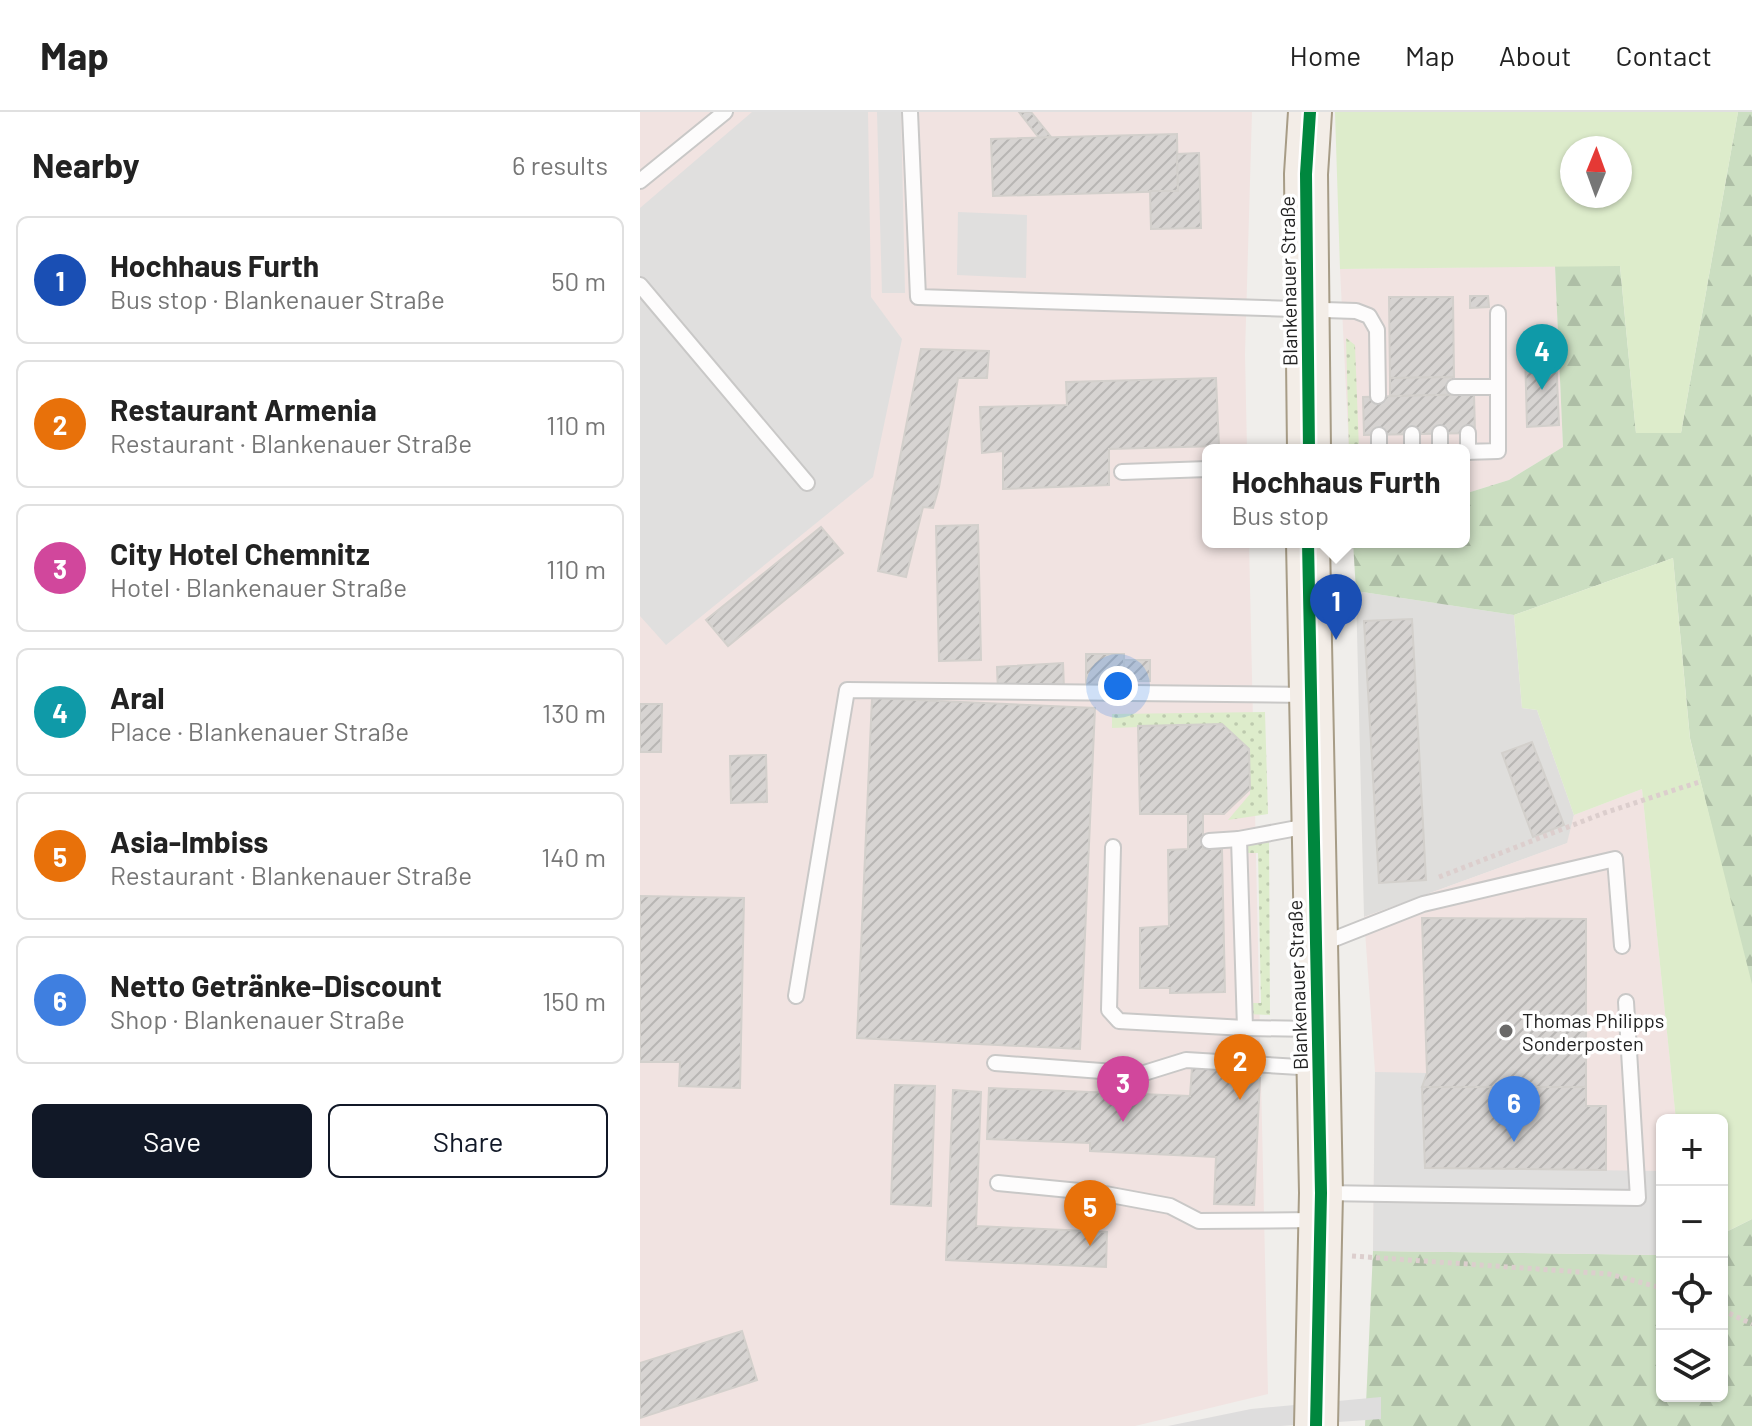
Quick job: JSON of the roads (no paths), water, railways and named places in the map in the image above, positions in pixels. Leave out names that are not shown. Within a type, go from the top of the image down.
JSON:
[{"type":"main road","name":"Blankenauer Straße","points":[[1309,444],[1306,174],[1310,112]]},
{"type":"main road","name":"Blankenauer Straße","points":[[1308,548],[1319,1049],[1316,1426]]},
{"type":"lane","points":[[640,181],[725,112]]},
{"type":"lane","points":[[910,112],[918,297],[1356,311],[1369,316],[1377,330],[1382,391]]},
{"type":"lane","points":[[640,285],[807,483]]},
{"type":"lane","points":[[1470,452],[1498,451],[1498,313]]},
{"type":"lane","points":[[1464,390],[1497,387]]},
{"type":"lane","points":[[1440,433],[1440,444]]},
{"type":"lane","points":[[1467,444],[1468,433]]},
{"type":"lane","points":[[1412,434],[1412,444]]},
{"type":"lane","points":[[1122,472],[1202,469]]},
{"type":"lane","points":[[796,996],[847,690],[1311,695]]},
{"type":"lane","points":[[1209,841],[1239,839],[1313,825]]},
{"type":"lane","points":[[1239,839],[1245,1028]]},
{"type":"lane","points":[[1113,847],[1109,1010],[1119,1021],[1245,1028],[1319,1049]]},
{"type":"lane","points":[[1315,947],[1423,904],[1615,859],[1622,946]]},
{"type":"lane","points":[[998,1183],[1114,1195],[1170,1206],[1199,1221],[1320,1222],[1638,1198],[1626,1002]]},
{"type":"lane","points":[[995,1063],[1141,1074],[1186,1060],[1319,1049]]},
{"type":"place","name":"Aral","points":[[1542,390]]},
{"type":"place","name":"Hochhaus Furth","points":[[1336,640]]},
{"type":"place","name":"Thomas Philipps Sonderposten","points":[[1506,1031]]},
{"type":"place","name":"Restaurant Armenia","points":[[1240,1100]]},
{"type":"place","name":"City Hotel Chemnitz","points":[[1123,1122]]},
{"type":"place","name":"Netto Getränke-Discount","points":[[1514,1142]]},
{"type":"place","name":"Asia-Imbiss","points":[[1090,1246]]}]
